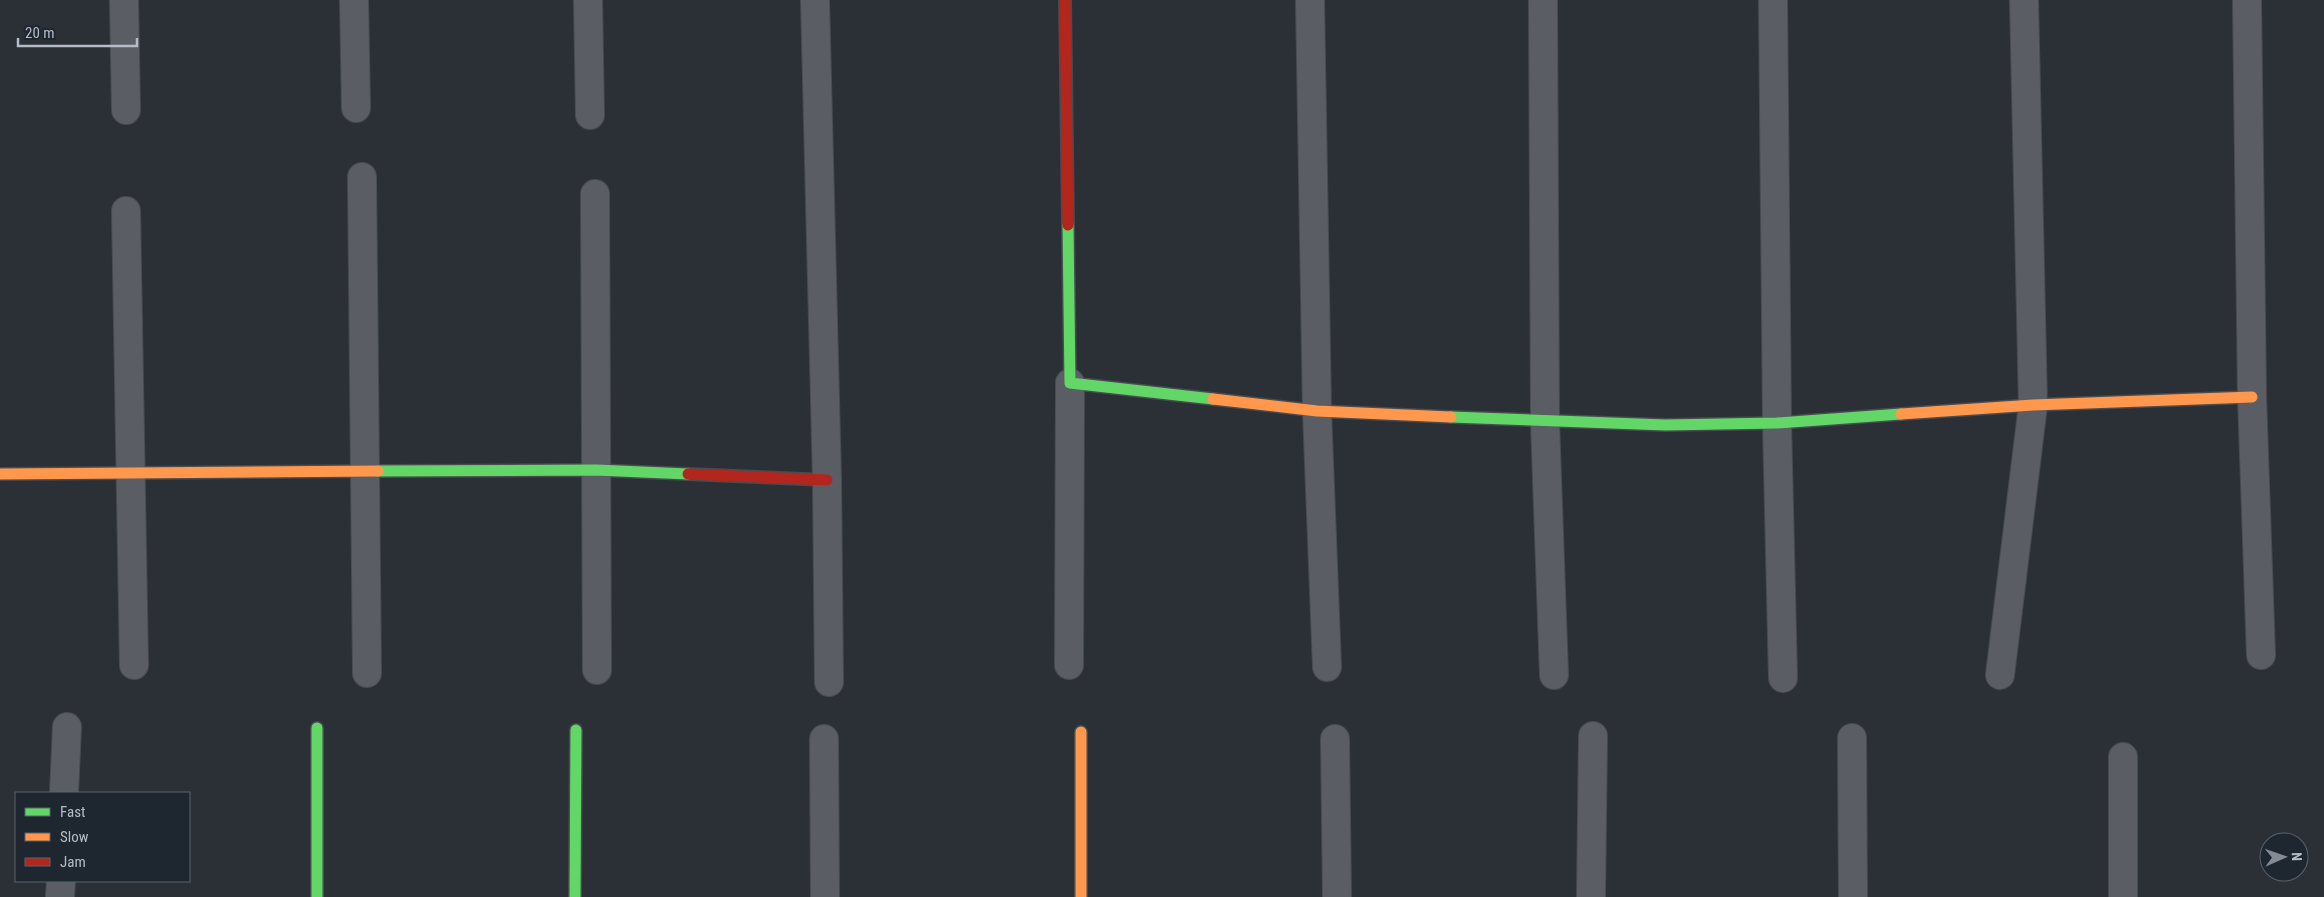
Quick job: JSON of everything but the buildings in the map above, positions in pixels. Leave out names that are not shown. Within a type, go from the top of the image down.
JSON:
[{"type":"street","points":[[124,0],[126,110]]},
{"type":"street","points":[[354,0],[356,108]]},
{"type":"street","points":[[588,0],[590,115]]},
{"type":"street","points":[[815,0],[827,480],[828,682]]},
{"type":"street","points":[[1064,0],[1070,383],[1069,665]]},
{"type":"street","points":[[1310,0],[1317,411],[1327,667]]},
{"type":"street","points":[[1543,0],[1545,422],[1554,675]]},
{"type":"street","points":[[1774,0],[1776,423],[1783,678]]},
{"type":"street","points":[[2000,675],[2033,405],[2024,0]]},
{"type":"street","points":[[2247,0],[2252,397],[2262,655]]},
{"type":"street","points":[[362,177],[363,472],[367,673]]},
{"type":"street","points":[[596,194],[597,670]]},
{"type":"street","points":[[126,211],[134,664]]},
{"type":"street","points":[[1070,383],[1317,411],[1545,422],[1665,425],[1776,423],[2033,405],[2252,397]]},
{"type":"street","points":[[0,474],[596,470],[827,480]]},
{"type":"street","points":[[64,792],[67,727]]},
{"type":"street","points":[[317,728],[318,897]]},
{"type":"street","points":[[575,897],[576,730]]},
{"type":"street","points":[[1080,897],[1081,732]]},
{"type":"street","points":[[1591,897],[1593,736]]},
{"type":"street","points":[[1852,738],[1853,897]]},
{"type":"street","points":[[824,739],[825,897]]},
{"type":"street","points":[[1335,739],[1337,897]]},
{"type":"street","points":[[2123,757],[2124,897]]},
{"type":"street","points":[[60,897],[61,882]]},
{"type":"traffic: fast","points":[[1068,225],[1070,383],[1213,399]]},
{"type":"traffic: fast","points":[[1451,417],[1665,425],[1777,423],[1901,414]]},
{"type":"traffic: fast","points":[[378,471],[596,470],[688,474]]},
{"type":"traffic: fast","points":[[317,728],[317,897]]},
{"type":"traffic: fast","points":[[575,897],[576,730]]},
{"type":"traffic: slow","points":[[1901,414],[2033,405],[2252,397]]},
{"type":"traffic: slow","points":[[1213,399],[1317,411],[1451,417]]},
{"type":"traffic: slow","points":[[0,474],[378,471]]},
{"type":"traffic: slow","points":[[1081,732],[1081,897]]},
{"type":"traffic: jam","points":[[1065,0],[1068,225]]},
{"type":"traffic: jam","points":[[688,474],[827,480]]}]
